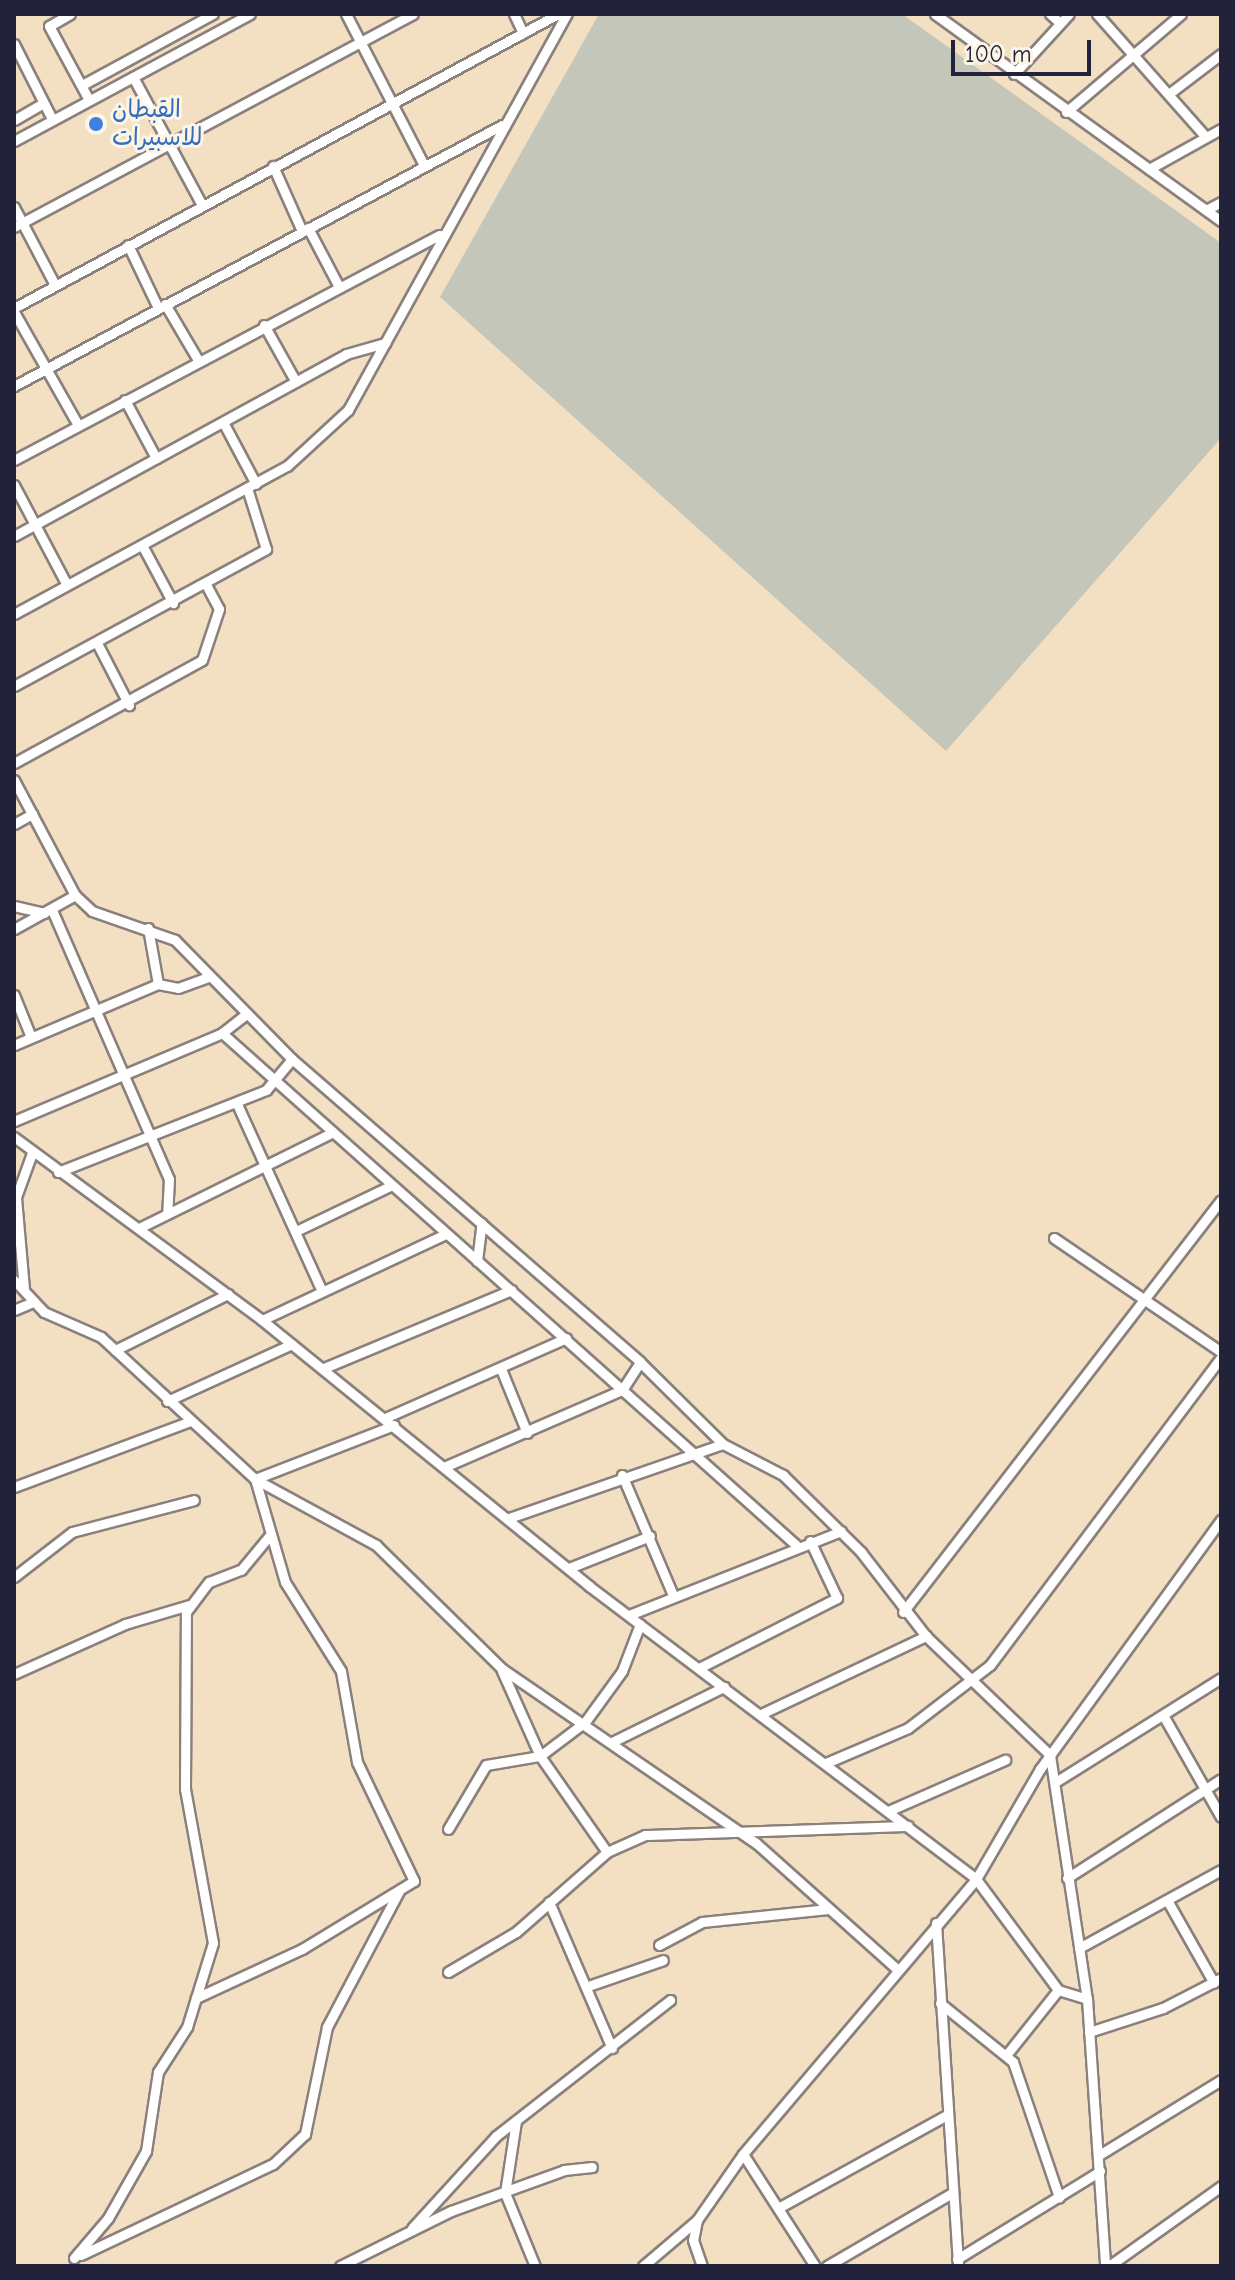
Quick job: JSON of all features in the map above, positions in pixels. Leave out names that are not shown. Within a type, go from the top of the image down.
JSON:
[{"type":"street","points":[[42,14],[89,100]]},
{"type":"street","points":[[49,26],[70,14]]},
{"type":"street","points":[[82,85],[213,14]]},
{"type":"street","points":[[14,141],[250,14]]},
{"type":"street","points":[[346,14],[424,165]]},
{"type":"street","points":[[18,225],[413,14]]},
{"type":"street","points":[[514,14],[523,33]]},
{"type":"street","points":[[78,425],[14,310],[273,166],[558,14]]},
{"type":"street","points":[[14,614],[252,486],[310,450],[348,410],[439,235],[567,14]]},
{"type":"street","points":[[935,14],[1066,112],[1221,221]]},
{"type":"street","points":[[1050,14],[1060,23]]},
{"type":"street","points":[[1014,74],[1069,14]]},
{"type":"street","points":[[1097,14],[1206,137]]},
{"type":"street","points":[[1066,112],[1181,14]]},
{"type":"street","points":[[196,24],[205,38]]},
{"type":"street","points":[[14,44],[52,119]]},
{"type":"street","points":[[1170,93],[1221,54]]},
{"type":"street","points":[[133,77],[202,205]]},
{"type":"street","points":[[14,120],[44,103]]},
{"type":"street","points":[[14,386],[502,125]]},
{"type":"street","points":[[1149,169],[1221,129]]},
{"type":"street","points":[[273,166],[338,285]]},
{"type":"street","points":[[1206,210],[1221,202]]},
{"type":"street","points":[[14,207],[18,225],[55,285]]},
{"type":"street","points":[[14,460],[338,285],[439,235]]},
{"type":"street","points":[[128,245],[161,306],[198,360]]},
{"type":"street","points":[[264,325],[296,382]]},
{"type":"street","points":[[14,536],[356,349],[385,343]]},
{"type":"street","points":[[125,400],[156,458]]},
{"type":"street","points":[[14,686],[173,603],[266,549],[252,486],[223,422]]},
{"type":"street","points":[[14,485],[67,585]]},
{"type":"street","points":[[142,545],[173,603]]},
{"type":"street","points":[[14,763],[129,705],[202,660],[219,609],[206,585]]},
{"type":"street","points":[[97,643],[129,705]]},
{"type":"street","points":[[14,780],[75,895],[92,911],[148,928],[175,940],[292,1059],[640,1362],[723,1444],[783,1475],[841,1531],[903,1612],[1050,1755],[1057,1781],[1067,1878],[1087,1999],[1107,2266]]},
{"type":"street","points":[[14,824],[32,814]]},
{"type":"street","points":[[14,929],[75,895]]},
{"type":"street","points":[[14,906],[48,912]]},
{"type":"street","points":[[48,912],[169,1179],[167,1212]]},
{"type":"street","points":[[148,928],[158,984]]},
{"type":"street","points":[[14,1045],[158,984],[178,988],[209,977]]},
{"type":"street","points":[[14,995],[31,1037]]},
{"type":"street","points":[[14,1121],[222,1033],[246,1014]]},
{"type":"street","points":[[222,1033],[566,1338],[690,1454],[796,1545]]},
{"type":"street","points":[[58,1172],[237,1104],[275,1083],[292,1059]]},
{"type":"street","points":[[237,1104],[322,1291]]},
{"type":"street","points":[[141,1227],[333,1132]]},
{"type":"street","points":[[14,1137],[58,1172],[141,1227],[262,1320],[640,1624],[976,1879],[1058,1990],[1087,1999]]},
{"type":"street","points":[[24,1289],[16,1197],[32,1153]]},
{"type":"street","points":[[296,1231],[392,1185]]},
{"type":"street","points":[[903,1612],[1221,1200]]},
{"type":"street","points":[[477,1261],[482,1223]]},
{"type":"street","points":[[262,1320],[446,1234]]},
{"type":"street","points":[[826,1763],[908,1728],[973,1680],[1221,1354],[1054,1238]]},
{"type":"street","points":[[14,1280],[33,1302],[115,1350],[188,1422],[255,1479],[376,1545],[501,1668],[585,1722],[742,1835],[896,1968]]},
{"type":"street","points":[[324,1368],[511,1290]]},
{"type":"street","points":[[115,1350],[228,1294]]},
{"type":"street","points":[[14,1310],[33,1302]]},
{"type":"street","points":[[385,1418],[566,1338]]},
{"type":"street","points":[[167,1401],[292,1344]]},
{"type":"street","points":[[444,1467],[622,1390],[640,1362]]},
{"type":"street","points":[[501,1369],[527,1433]]},
{"type":"street","points":[[14,1487],[188,1422]]},
{"type":"street","points":[[255,1479],[394,1425]]},
{"type":"street","points":[[509,1518],[622,1475],[723,1444]]},
{"type":"street","points":[[622,1475],[673,1595]]},
{"type":"street","points":[[196,1998],[302,1949],[414,1881],[357,1762],[341,1671],[307,1627],[270,1535],[255,1479]]},
{"type":"street","points":[[14,1577],[72,1532],[194,1500]]},
{"type":"street","points":[[643,2266],[697,2220],[743,2154],[896,1968],[976,1879],[1050,1755],[1221,1520]]},
{"type":"street","points":[[629,1615],[796,1545],[841,1531]]},
{"type":"street","points":[[14,1674],[125,1624],[189,1605],[209,1582],[254,1560],[270,1535]]},
{"type":"street","points":[[569,1568],[650,1536]]},
{"type":"street","points":[[699,1668],[837,1598],[810,1541]]},
{"type":"street","points":[[189,1605],[180,1729],[213,1943],[180,2042],[158,2072],[146,2151],[108,2218],[74,2258],[273,2164],[305,2134],[327,2027],[399,1891]]},
{"type":"street","points":[[448,1829],[486,1765],[540,1756],[585,1722],[622,1671],[640,1624]]},
{"type":"street","points":[[761,1714],[926,1636]]},
{"type":"street","points":[[501,1668],[540,1756],[607,1852]]},
{"type":"street","points":[[1057,1781],[1221,1678]]},
{"type":"street","points":[[612,1742],[724,1687]]},
{"type":"street","points":[[1163,1715],[1221,1817]]},
{"type":"street","points":[[888,1811],[1005,1760]]},
{"type":"street","points":[[1067,1878],[1221,1779]]},
{"type":"street","points":[[448,1972],[549,1902],[607,1852],[663,1831],[742,1835],[908,1826]]},
{"type":"street","points":[[1079,1948],[1221,1870]]},
{"type":"street","points":[[1089,2032],[1217,1980],[1167,1900]]},
{"type":"street","points":[[549,1902],[591,1985],[612,2048]]},
{"type":"street","points":[[659,1945],[702,1922],[828,1909]]},
{"type":"street","points":[[936,1923],[957,2263],[1100,2171]]},
{"type":"street","points":[[591,1985],[663,1960]]},
{"type":"street","points":[[1007,2054],[1058,1990]]},
{"type":"street","points":[[412,2228],[516,2120],[670,2000]]},
{"type":"street","points":[[940,2003],[1007,2054],[1059,2197]]},
{"type":"street","points":[[1099,2155],[1221,2080]]},
{"type":"street","points":[[780,2207],[947,2115]]},
{"type":"street","points":[[516,2120],[505,2193],[535,2266]]},
{"type":"street","points":[[743,2154],[780,2207],[815,2266]]},
{"type":"street","points":[[340,2266],[412,2228],[505,2193],[592,2167]]},
{"type":"street","points":[[1107,2266],[1221,2186]]},
{"type":"street","points":[[827,2266],[952,2193]]},
{"type":"street","points":[[697,2220],[693,2240],[702,2266]]},
{"type":"shaded area","points":[[599,14],[902,14],[1221,243],[1221,438],[946,751],[440,297]]},
{"type":"place","name":"القبطان للاسبيرات","points":[[96,124]]}]
